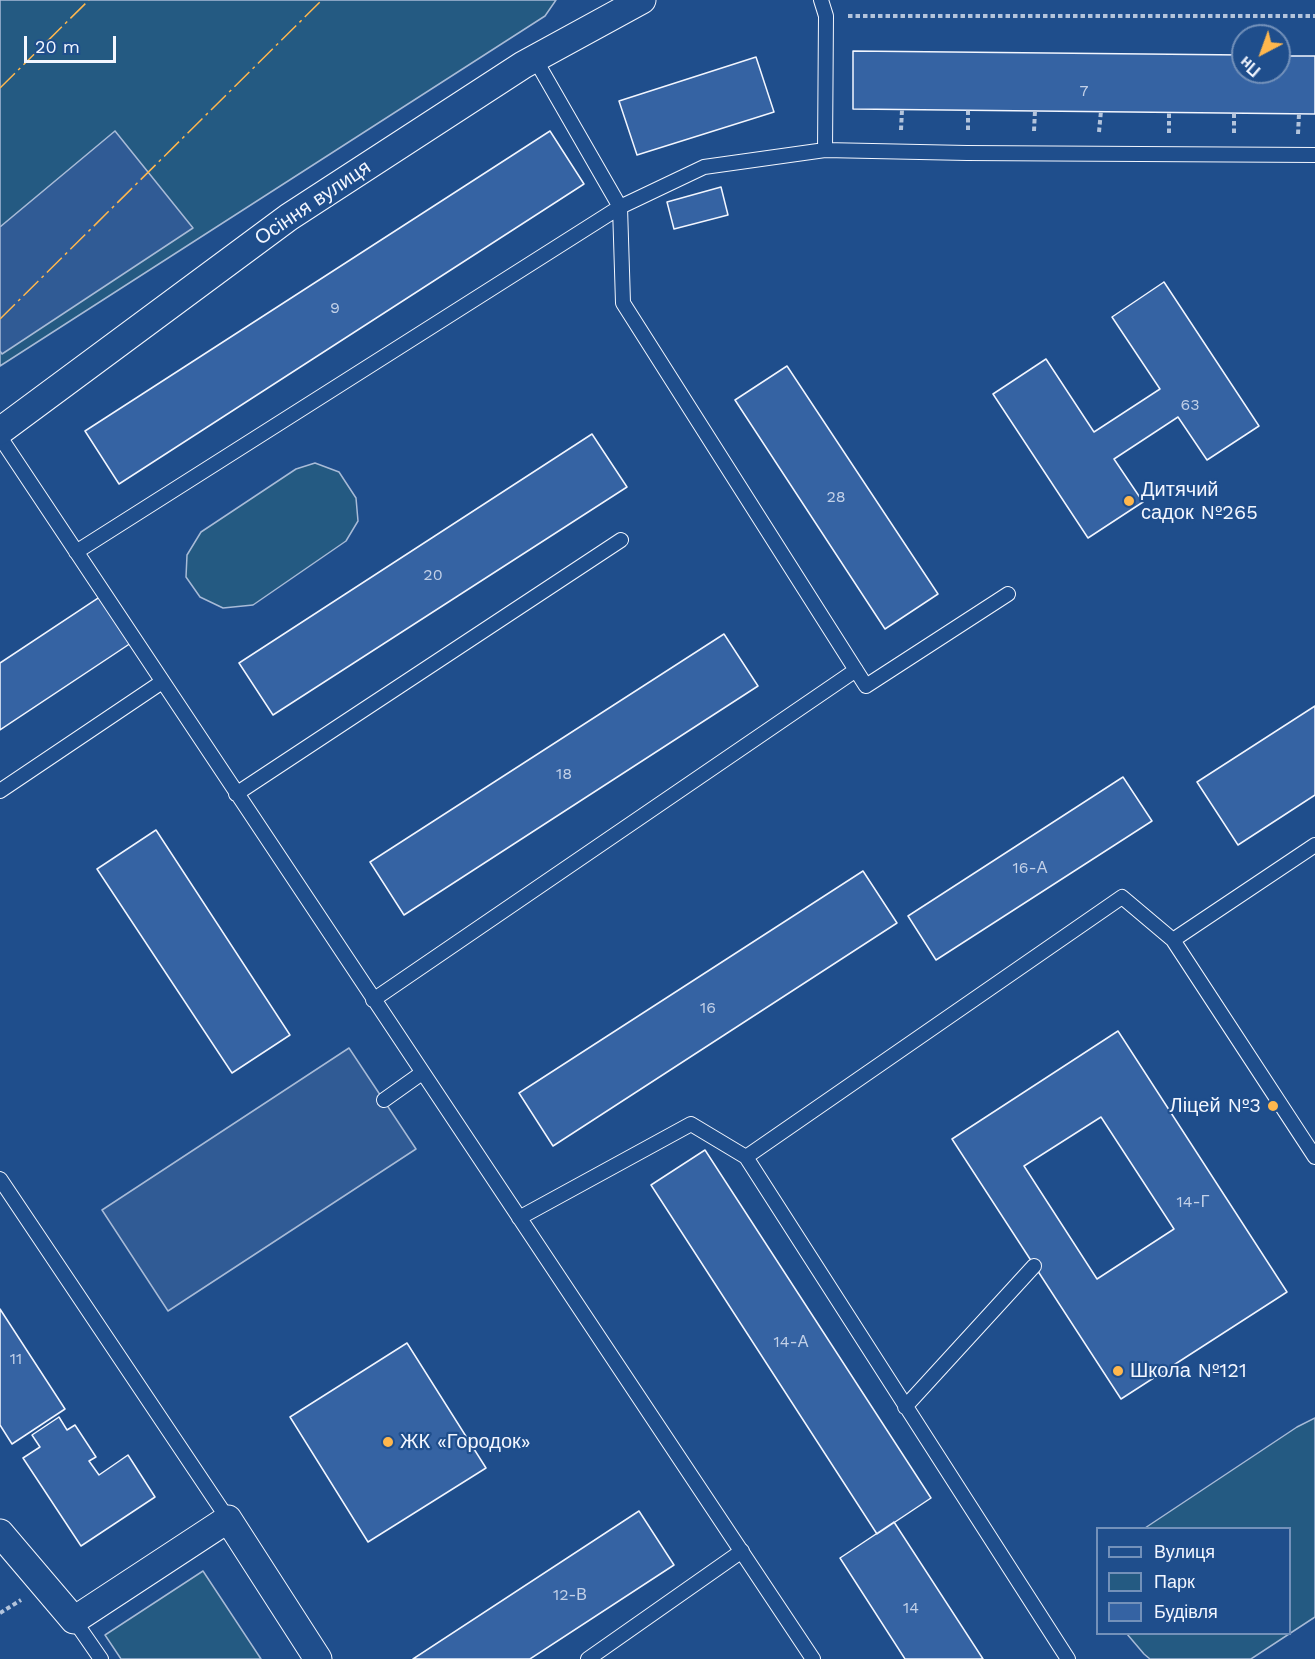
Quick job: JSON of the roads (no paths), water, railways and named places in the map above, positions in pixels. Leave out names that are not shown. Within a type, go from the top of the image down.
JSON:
[{"type":"street","name":"Осіння вулиця","points":[[0,432],[289,217],[535,59],[642,0]]},
{"type":"street","points":[[0,1533],[74,1620],[228,1519],[318,1659]]},
{"type":"lane","points":[[821,0],[826,16],[825,150]]},
{"type":"lane","points":[[535,59],[620,207],[623,303],[866,686],[1008,594]]},
{"type":"lane","points":[[75,552],[620,207],[704,167],[825,150],[1315,155]]},
{"type":"lane","points":[[0,437],[813,1659]]},
{"type":"lane","points":[[236,794],[621,540]]},
{"type":"lane","points":[[373,1000],[856,670]]},
{"type":"lane","points":[[0,791],[162,682]]},
{"type":"lane","points":[[1173,940],[1315,845]]},
{"type":"lane","points":[[746,1157],[1122,897],[1173,940],[1315,1157]]},
{"type":"lane","points":[[384,1100],[422,1073]]},
{"type":"lane","points":[[519,1218],[691,1124],[746,1157],[1068,1659]]},
{"type":"lane","points":[[0,1179],[228,1519]]},
{"type":"lane","points":[[905,1407],[1034,1266]]},
{"type":"lane","points":[[588,1659],[742,1551]]},
{"type":"lane","points":[[74,1620],[101,1659]]},
{"type":"place","name":"Дитячий садок №265","points":[[1129,501]]},
{"type":"place","name":"Ліцей №3","points":[[1273,1106]]},
{"type":"place","name":"Школа №121","points":[[1118,1371]]},
{"type":"place","name":"ЖК «Городок»","points":[[388,1442]]}]
